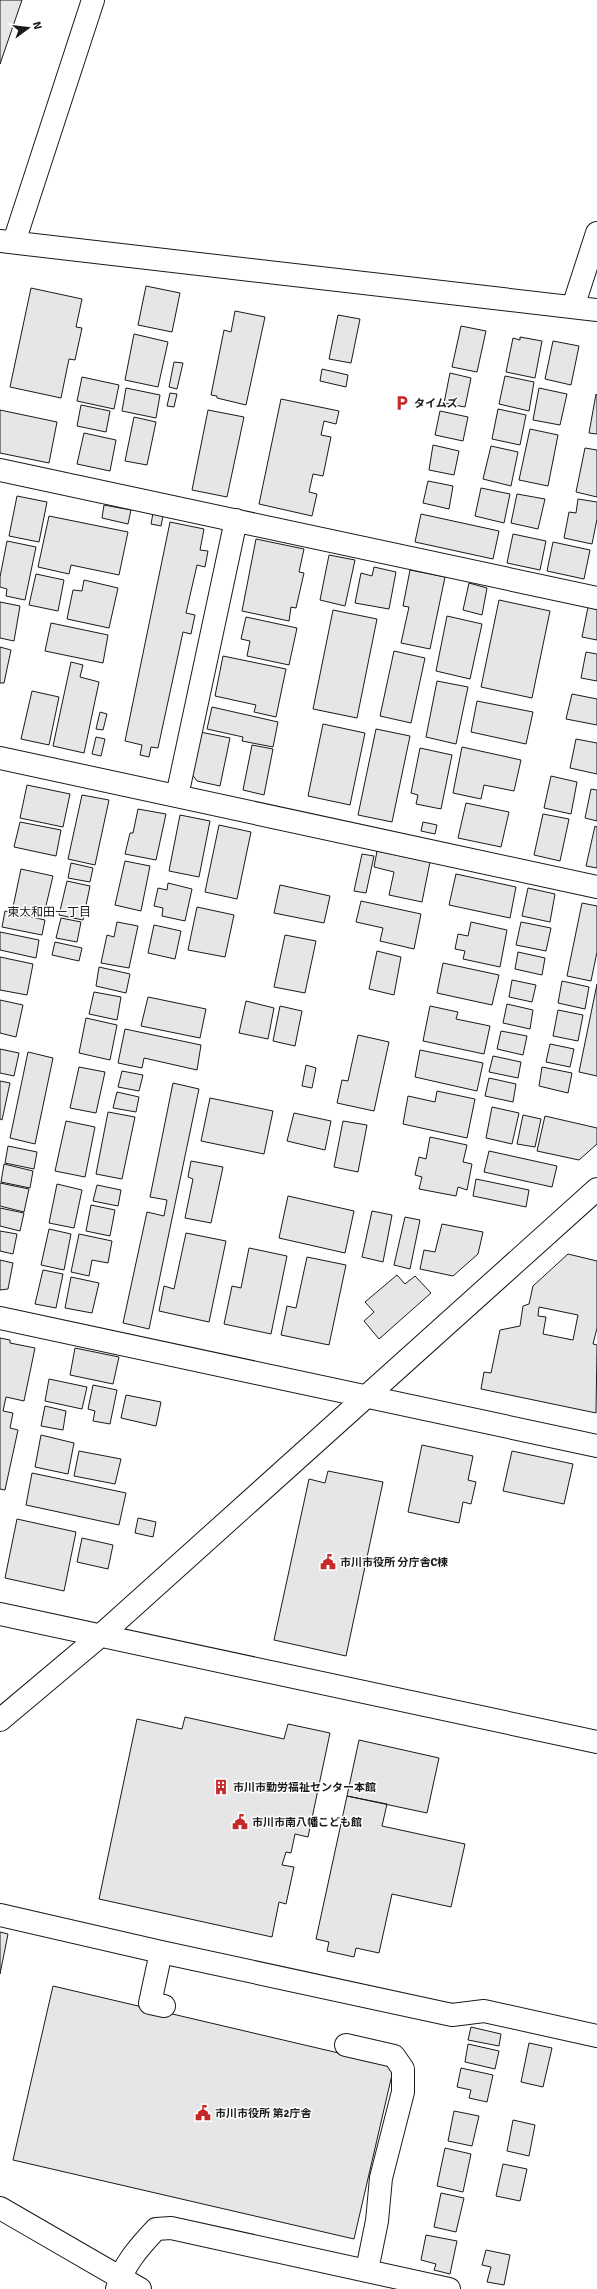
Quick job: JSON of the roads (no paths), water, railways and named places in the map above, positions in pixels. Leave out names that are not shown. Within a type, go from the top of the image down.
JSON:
[{"type":"street","points":[[93,0],[7,241],[597,310]]},
{"type":"street","points":[[573,307],[597,233]]},
{"type":"street","points":[[0,470],[597,598]]},
{"type":"street","points":[[178,796],[236,520]]},
{"type":"street","points":[[0,758],[597,887]]},
{"type":"street","points":[[0,1720],[100,1636],[597,1189]]},
{"type":"street","points":[[0,1318],[597,1446]]},
{"type":"street","points":[[0,1614],[597,1742]]},
{"type":"street","points":[[0,1915],[161,1952],[452,2015],[484,2011],[597,2036]]},
{"type":"street","points":[[161,1952],[150,2003],[164,2006]]},
{"type":"street","points":[[346,2045],[394,2056],[403,2069],[403,2092],[388,2129],[376,2177],[377,2221],[367,2270]]},
{"type":"street","points":[[0,2208],[119,2283],[140,2289]]},
{"type":"street","points":[[119,2283],[142,2244],[156,2229],[171,2228],[449,2289]]},
{"type":"place","name":"タイムズ","points":[[402,403]]},
{"type":"place","name":"市川市役所 分庁舎C棟","points":[[328,1562]]},
{"type":"place","name":"市川市勤労福祉センター本館","points":[[221,1787]]},
{"type":"place","name":"市川市南八幡こども館","points":[[240,1822]]},
{"type":"place","name":"市川市役所 第2庁舎","points":[[203,2113]]},
{"type":"district","name":"東大和田一丁目","points":[[49,912]]}]
